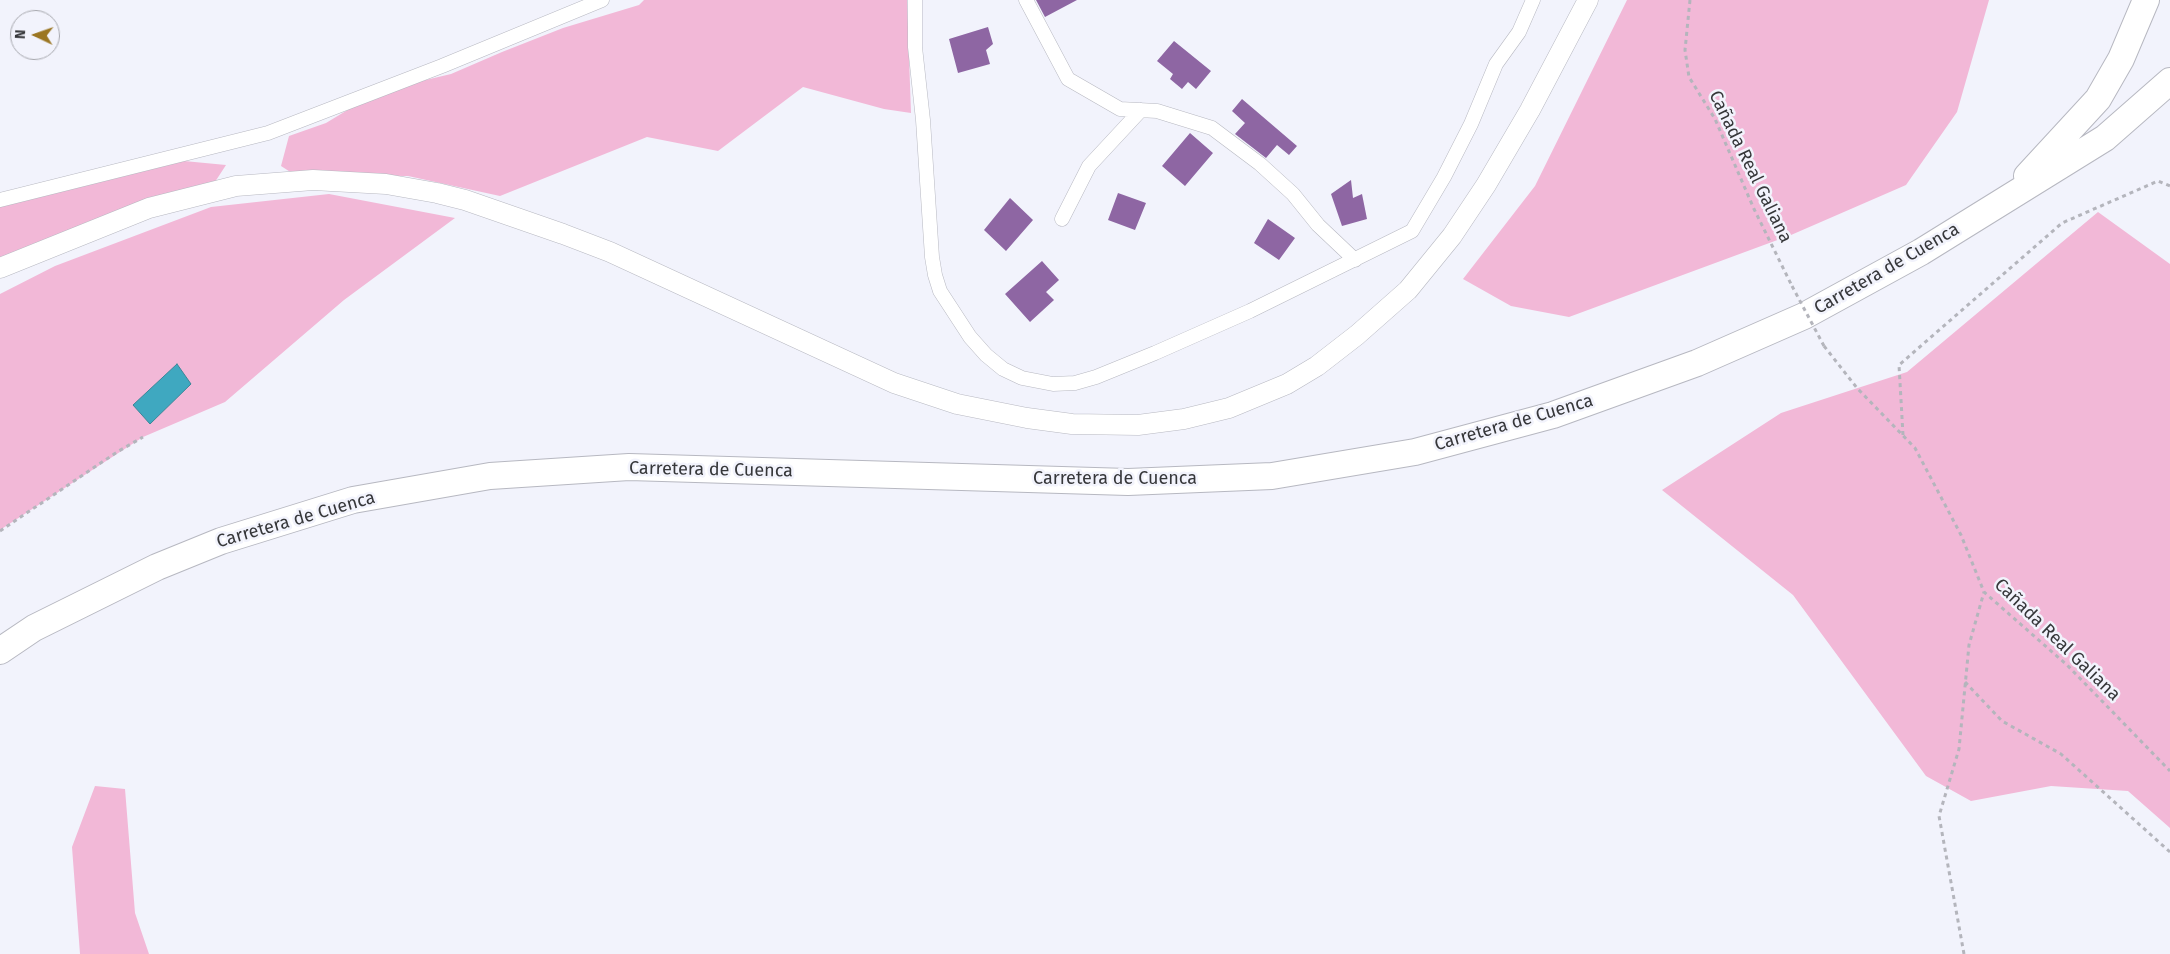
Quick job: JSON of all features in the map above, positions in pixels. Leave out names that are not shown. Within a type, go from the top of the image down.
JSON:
[{"type":"highway","points":[[2007,199],[2098,99],[2121,59],[2146,0]]},
{"type":"highway","name":"Carretera de Cuenca","points":[[0,651],[34,628],[157,567],[221,541],[353,500],[490,476],[629,467],[1128,482],[1272,476],[1415,452],[1554,415],[1697,363],[1804,316],[1921,252],[2105,138],[2170,81]]},
{"type":"street","points":[[0,200],[268,133],[442,66],[602,0]]},
{"type":"street","points":[[915,0],[915,47],[935,275],[940,291],[970,337],[986,355],[1003,369],[1022,378],[1053,384],[1074,383],[1096,377],[1250,311],[1412,231],[1444,177],[1467,131],[1496,64],[1520,32],[1533,0]]},
{"type":"street","points":[[1026,0],[1068,79],[1120,109],[1156,111],[1212,128],[1260,164],[1286,188],[1318,225],[1355,260]]},
{"type":"street","points":[[0,268],[149,208],[178,199],[236,186],[313,180],[386,184],[465,200],[610,252],[894,383],[958,404],[1027,418],[1072,424],[1138,425],[1184,419],[1230,408],[1287,384],[1317,366],[1357,335],[1408,290],[1452,236],[1486,185],[1530,110],[1588,0]]},
{"type":"street","points":[[1062,219],[1089,166],[1141,110]]},
{"type":"path","name":"Cañada Real Galiana","points":[[1690,0],[1685,50],[1689,77],[1715,119],[1754,209],[1824,346],[1857,388],[1915,448],[1961,535],[1984,592],[2067,665],[2170,771]]},
{"type":"path","points":[[1903,436],[1899,365],[2062,223],[2158,181],[2170,186]]},
{"type":"path","points":[[0,531],[117,452],[144,437]]},
{"type":"path","points":[[1964,954],[1939,816],[1958,749],[1969,645],[1984,592]]},
{"type":"path","points":[[1965,682],[2002,722],[2061,754],[2170,852]]},
{"type":"shaded area","points":[[644,0],[907,0],[911,113],[884,109],[803,87],[718,151],[647,137],[500,196],[408,176],[295,175],[281,166],[289,136],[326,123],[379,91],[451,74],[563,28],[639,5]]},
{"type":"shaded area","points":[[1627,0],[1989,0],[1957,112],[1906,185],[1791,235],[1569,317],[1511,306],[1463,279],[1535,186]]},
{"type":"shaded area","points":[[184,161],[226,165],[213,185],[87,222],[0,267],[0,202],[74,181]]},
{"type":"shaded area","points":[[329,194],[455,218],[344,300],[225,402],[143,437],[0,530],[0,294],[55,266],[211,207]]},
{"type":"shaded area","points":[[2098,212],[2170,264],[2170,828],[2128,791],[2051,786],[1971,801],[1926,776],[1793,595],[1662,490],[1781,413],[1907,372]]},
{"type":"shaded area","points":[[95,786],[125,789],[135,913],[149,954],[80,954],[72,847]]},
{"type":"water","points":[[177,364],[191,384],[150,424],[133,405]]},
{"type":"building","points":[[1036,0],[1077,0],[1045,17]]},
{"type":"building","points":[[988,27],[993,44],[986,50],[990,64],[958,73],[949,39]]},
{"type":"building","points":[[1174,41],[1211,71],[1196,89],[1188,82],[1182,89],[1170,79],[1173,74],[1157,61]]},
{"type":"building","points":[[1242,99],[1297,146],[1289,155],[1277,145],[1266,158],[1235,134],[1245,123],[1232,111]]},
{"type":"building","points":[[1190,133],[1213,153],[1185,186],[1162,166]]},
{"type":"building","points":[[1351,180],[1353,198],[1362,194],[1367,219],[1342,226],[1331,194]]},
{"type":"building","points":[[1118,193],[1146,203],[1135,230],[1108,220]]},
{"type":"building","points":[[1010,198],[1033,220],[1006,251],[984,230]]},
{"type":"building","points":[[1268,219],[1295,238],[1279,260],[1254,243]]},
{"type":"building","points":[[1042,261],[1059,280],[1046,292],[1054,300],[1030,322],[1005,294]]}]
